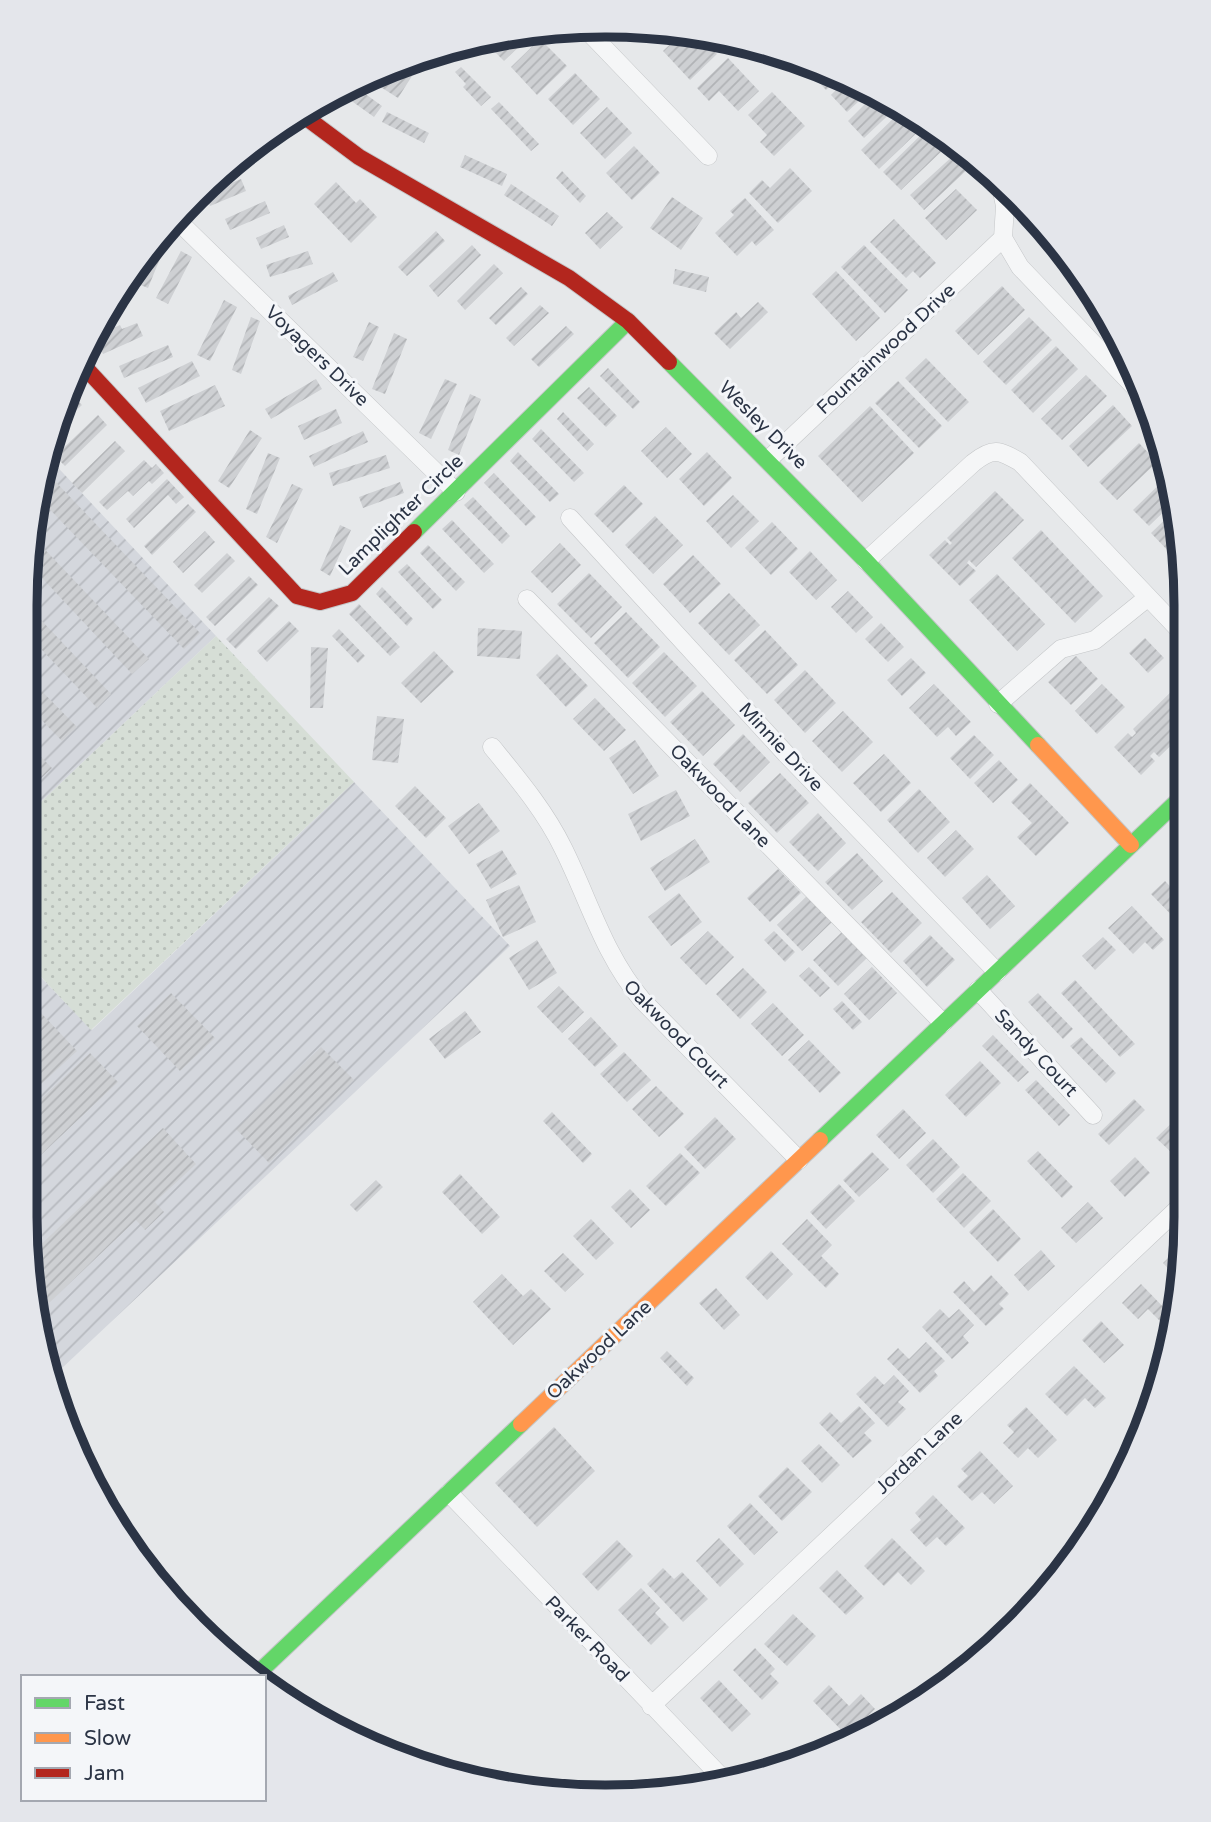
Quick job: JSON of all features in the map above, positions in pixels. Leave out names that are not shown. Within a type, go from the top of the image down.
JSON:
[{"type":"street","points":[[594,37],[708,156]]},
{"type":"street","name":"Wesley Drive","points":[[310,120],[359,157],[569,278],[628,321],[866,561],[1131,845]]},
{"type":"street","points":[[1004,199],[1003,238],[1020,267],[1127,379]]},
{"type":"street","name":"Voyagers Drive","points":[[182,225],[456,492]]},
{"type":"street","name":"Fountainwood Drive","points":[[768,460],[1003,238]]},
{"type":"street","name":"Lamplighter Circle","points":[[88,370],[297,596],[320,602],[352,593],[628,321]]},
{"type":"street","points":[[866,561],[973,463],[987,452],[1003,453],[1020,463],[1174,625]]},
{"type":"street","name":"Minnie Drive","points":[[570,518],[786,754],[997,972]]},
{"type":"street","points":[[998,704],[1061,649],[1095,640],[1147,598]]},
{"type":"street","name":"Oakwood Lane","points":[[527,599],[943,1023]]},
{"type":"street","name":"Oakwood Court","points":[[492,747],[534,798],[563,847],[621,975],[642,1000],[799,1160]]},
{"type":"street","name":"Oakwood Lane","points":[[262,1670],[1174,804]]},
{"type":"street","name":"Sandy Court","points":[[978,990],[1093,1115]]},
{"type":"street","name":"Jordan Lane","points":[[651,1706],[1174,1212]]},
{"type":"street","name":"Parker Road","points":[[449,1493],[718,1774]]},
{"type":"shaded area","points":[[55,464],[216,636],[37,806],[38,568]]},
{"type":"shaded area","points":[[216,636],[354,782],[91,1030],[37,973],[37,806]]},
{"type":"shaded area","points":[[354,782],[510,946],[60,1370],[56,1364],[48,1327],[38,1254],[37,973],[92,1030]]},
{"type":"building","points":[[538,41],[542,41],[567,66],[537,95],[511,67]]},
{"type":"building","points":[[673,41],[710,47],[717,54],[690,80],[663,51]]},
{"type":"building","points":[[522,43],[504,61],[492,49]]},
{"type":"building","points":[[728,58],[759,91],[738,111],[719,91],[709,101],[697,88]]},
{"type":"building","points":[[461,67],[491,97],[481,106],[463,87],[466,84],[455,72]]},
{"type":"building","points":[[407,73],[412,76],[398,98],[379,86]]},
{"type":"building","points":[[575,73],[600,99],[573,125],[548,99]]},
{"type":"building","points":[[813,76],[832,84],[826,90]]},
{"type":"building","points":[[839,87],[862,98],[847,112],[831,95]]},
{"type":"building","points":[[362,91],[382,106],[374,117],[348,98]]},
{"type":"building","points":[[772,92],[805,126],[774,156],[760,142],[767,135],[748,115]]},
{"type":"building","points":[[868,101],[890,113],[864,138],[848,121]]},
{"type":"building","points":[[499,102],[539,144],[531,151],[491,109]]},
{"type":"building","points":[[607,107],[632,133],[605,159],[580,133]]},
{"type":"building","points":[[387,112],[429,133],[424,143],[382,122]]},
{"type":"building","points":[[895,116],[918,131],[879,169],[861,150]]},
{"type":"building","points":[[922,134],[944,149],[901,190],[883,172]]},
{"type":"building","points":[[634,146],[660,173],[632,200],[606,173]]},
{"type":"building","points":[[465,155],[507,174],[502,186],[460,167]]},
{"type":"building","points":[[954,155],[969,168],[924,210],[910,195]]},
{"type":"building","points":[[790,168],[812,191],[778,223],[749,193],[762,180],[770,188]]},
{"type":"building","points":[[562,171],[586,196],[580,203],[556,178]]},
{"type":"building","points":[[241,179],[246,191],[210,206],[207,199],[219,188]]},
{"type":"building","points":[[336,182],[356,203],[360,199],[377,217],[351,243],[314,204]]},
{"type":"building","points":[[511,184],[559,216],[552,226],[504,195]]},
{"type":"building","points":[[956,189],[977,210],[946,240],[925,218]]},
{"type":"building","points":[[672,197],[703,218],[681,250],[650,228]]},
{"type":"building","points":[[745,198],[774,230],[756,246],[752,241],[737,256],[715,233],[734,215],[730,211]]},
{"type":"building","points":[[265,201],[270,213],[230,230],[225,219]]},
{"type":"building","points":[[607,212],[623,227],[600,249],[585,233]]},
{"type":"building","points":[[894,219],[936,263],[920,278],[913,271],[906,278],[870,242]]},
{"type":"building","points":[[284,225],[289,237],[261,249],[256,238]]},
{"type":"building","points":[[436,231],[445,241],[407,276],[398,267]]},
{"type":"building","points":[[166,245],[148,288],[137,284]]},
{"type":"building","points":[[472,245],[481,255],[438,297],[429,286]]},
{"type":"building","points":[[864,245],[908,290],[885,313],[841,267]]},
{"type":"building","points":[[181,251],[192,257],[168,304],[156,298]]},
{"type":"building","points":[[308,251],[313,264],[270,277],[266,265]]},
{"type":"building","points":[[494,264],[503,273],[465,310],[457,301]]},
{"type":"building","points":[[675,269],[709,277],[706,292],[673,284]]},
{"type":"building","points":[[836,271],[880,318],[856,341],[812,294]]},
{"type":"building","points":[[333,272],[338,281],[292,305],[288,296]]},
{"type":"building","points":[[1002,286],[1025,310],[978,355],[955,331]]},
{"type":"building","points":[[521,287],[528,294],[496,325],[489,318]]},
{"type":"building","points":[[224,300],[237,307],[210,361],[197,355]]},
{"type":"building","points":[[758,302],[768,312],[730,349],[714,333],[736,312],[741,318]]},
{"type":"building","points":[[540,305],[549,313],[514,346],[506,338]]},
{"type":"building","points":[[251,317],[260,321],[241,374],[232,370]]},
{"type":"building","points":[[1029,317],[1052,340],[1006,385],[983,362]]},
{"type":"building","points":[[369,322],[379,327],[363,361],[353,357]]},
{"type":"building","points":[[137,323],[143,336],[103,354],[99,347],[108,331],[120,325],[122,329]]},
{"type":"building","points":[[566,326],[574,334],[539,367],[531,359]]},
{"type":"building","points":[[394,333],[407,339],[385,394],[372,389]]},
{"type":"building","points":[[168,345],[173,357],[124,378],[119,366]]},
{"type":"building","points":[[1056,346],[1078,369],[1033,413],[1011,390]]},
{"type":"building","points":[[926,358],[969,402],[948,422],[905,378]]},
{"type":"building","points":[[192,361],[200,376],[146,403],[138,388]]},
{"type":"building","points":[[608,368],[640,402],[633,409],[600,376]]},
{"type":"building","points":[[1086,375],[1107,396],[1062,440],[1041,419]]},
{"type":"building","points":[[316,379],[322,389],[271,419],[265,409]]},
{"type":"building","points":[[445,379],[457,384],[431,439],[419,433]]},
{"type":"building","points":[[898,381],[942,426],[919,448],[875,403]]},
{"type":"building","points":[[215,385],[225,406],[169,431],[160,411]]},
{"type":"building","points":[[589,387],[617,416],[606,427],[577,398]]},
{"type":"building","points":[[470,394],[481,399],[459,455],[448,450]]},
{"type":"building","points":[[76,399],[82,405],[69,417]]},
{"type":"building","points":[[1113,405],[1132,426],[1088,467],[1069,446]]},
{"type":"building","points":[[870,406],[914,453],[862,502],[818,456]]},
{"type":"building","points":[[336,409],[342,423],[304,440],[298,426]]},
{"type":"building","points":[[563,412],[594,444],[587,451],[557,419]]},
{"type":"building","points":[[98,415],[107,425],[65,466],[56,457]]},
{"type":"building","points":[[666,427],[692,454],[667,478],[641,451]]},
{"type":"building","points":[[541,429],[584,473],[574,482],[532,439]]},
{"type":"building","points":[[250,430],[262,438],[229,488],[218,481]]},
{"type":"building","points":[[363,431],[368,442],[314,467],[309,456]]},
{"type":"building","points":[[115,441],[125,451],[82,493],[72,483]]},
{"type":"building","points":[[1139,443],[1156,460],[1117,500],[1099,482]]},
{"type":"building","points":[[518,452],[559,494],[550,502],[510,461]]},
{"type":"building","points":[[707,452],[732,478],[704,506],[679,479]]},
{"type":"building","points":[[268,453],[280,458],[257,514],[246,509]]},
{"type":"building","points":[[386,455],[390,468],[333,486],[329,473]]},
{"type":"building","points":[[144,460],[152,468],[156,464],[164,473],[152,484],[149,481],[133,496],[128,491],[107,510],[99,502]]},
{"type":"building","points":[[494,473],[536,517],[526,526],[484,483]]},
{"type":"building","points":[[52,478],[200,633],[184,649],[46,506]]},
{"type":"building","points":[[167,479],[184,497],[176,504],[168,495],[134,528],[126,519]]},
{"type":"building","points":[[400,482],[404,493],[363,508],[359,497]]},
{"type":"building","points":[[1160,483],[1166,510],[1149,526],[1133,510]]},
{"type":"building","points":[[292,484],[303,489],[277,543],[266,537]]},
{"type":"building","points":[[624,485],[643,504],[613,533],[594,514]]},
{"type":"building","points":[[995,491],[1024,520],[976,567],[969,560],[967,563],[976,571],[960,586],[929,555],[945,540],[950,545],[952,543],[947,538]]},
{"type":"building","points":[[733,495],[759,521],[731,548],[706,521]]},
{"type":"building","points":[[473,497],[510,536],[502,544],[464,505]]},
{"type":"building","points":[[188,504],[196,512],[152,555],[144,546]]},
{"type":"building","points":[[655,516],[683,545],[653,574],[625,545]]},
{"type":"building","points":[[1167,518],[1172,555],[1151,533]]},
{"type":"building","points":[[452,520],[494,564],[484,573],[442,529]]},
{"type":"building","points":[[772,522],[798,549],[771,575],[745,548]]},
{"type":"building","points":[[340,525],[351,530],[330,576],[320,570]]},
{"type":"building","points":[[1041,530],[1103,596],[1075,623],[1012,558]]},
{"type":"building","points":[[205,531],[215,542],[183,573],[173,562]]},
{"type":"building","points":[[560,543],[581,565],[552,593],[531,572]]},
{"type":"building","points":[[40,545],[149,659],[132,674],[38,573]]},
{"type":"building","points":[[428,545],[465,582],[456,591],[420,553]]},
{"type":"building","points":[[810,551],[837,580],[816,600],[789,572]]},
{"type":"building","points":[[227,553],[235,561],[202,593],[194,585]]},
{"type":"building","points":[[693,555],[721,584],[690,613],[663,584]]},
{"type":"building","points":[[407,564],[442,600],[433,609],[398,572]]},
{"type":"building","points":[[589,573],[622,607],[591,638],[557,604]]},
{"type":"building","points":[[997,574],[1045,624],[1017,651],[969,600]]},
{"type":"building","points":[[249,576],[258,585],[215,626],[206,617]]},
{"type":"building","points":[[382,587],[413,619],[407,626],[376,594]]},
{"type":"building","points":[[848,591],[873,617],[856,633],[831,607]]},
{"type":"building","points":[[729,593],[760,625],[729,655],[698,623]]},
{"type":"building","points":[[269,597],[279,606],[236,649],[226,639]]},
{"type":"building","points":[[359,604],[400,647],[390,656],[349,614]]},
{"type":"building","points":[[626,612],[660,647],[628,678],[594,643]]},
{"type":"building","points":[[37,616],[111,694],[97,708],[37,645]]},
{"type":"building","points":[[289,621],[299,631],[267,662],[257,651]]},
{"type":"building","points":[[881,623],[904,647],[888,662],[865,639]]},
{"type":"building","points":[[478,628],[522,631],[520,659],[477,656]]},
{"type":"building","points":[[339,629],[365,656],[358,663],[332,636]]},
{"type":"building","points":[[765,630],[798,665],[767,694],[734,660]]},
{"type":"building","points":[[1145,638],[1164,658],[1148,673],[1129,653]]},
{"type":"building","points":[[311,647],[328,648],[323,708],[310,708]]},
{"type":"building","points":[[434,651],[454,672],[421,703],[401,683]]},
{"type":"building","points":[[664,652],[697,686],[665,717],[632,683]]},
{"type":"building","points":[[557,654],[588,686],[566,707],[536,675]]},
{"type":"building","points":[[1076,656],[1098,679],[1071,705],[1048,682]]},
{"type":"building","points":[[911,658],[926,673],[902,696],[887,680]]},
{"type":"building","points":[[805,670],[836,703],[805,733],[774,700]]},
{"type":"building","points":[[934,684],[971,722],[956,736],[948,727],[937,737],[909,708]]},
{"type":"building","points":[[1102,684],[1125,707],[1097,734],[1075,711]]},
{"type":"building","points":[[37,686],[77,727],[62,741],[37,715]]},
{"type":"building","points":[[1174,689],[1174,743],[1159,757],[1154,752],[1150,756],[1155,761],[1141,775],[1114,747],[1128,733],[1132,737],[1136,733],[1133,729]]},
{"type":"building","points":[[702,691],[735,725],[703,756],[670,722]]},
{"type":"building","points":[[595,698],[626,730],[604,751],[573,719]]},
{"type":"building","points":[[843,711],[873,742],[842,772],[812,741]]},
{"type":"building","points":[[377,716],[404,719],[398,763],[372,760]]},
{"type":"building","points":[[743,734],[770,762],[740,792],[713,764]]},
{"type":"building","points":[[974,735],[994,755],[970,779],[950,758]]},
{"type":"building","points":[[635,740],[659,776],[633,794],[609,758]]},
{"type":"building","points":[[37,753],[52,768],[37,782]]},
{"type":"building","points":[[884,754],[911,783],[881,812],[853,783]]},
{"type":"building","points":[[999,760],[1018,780],[993,803],[974,783]]},
{"type":"building","points":[[780,773],[809,803],[777,833],[748,803]]},
{"type":"building","points":[[1030,783],[1069,823],[1036,856],[1017,837],[1032,823],[1011,802]]},
{"type":"building","points":[[415,786],[446,818],[426,838],[395,806]]},
{"type":"building","points":[[919,789],[950,822],[918,853],[887,820]]},
{"type":"building","points":[[676,790],[690,816],[641,841],[628,814]]},
{"type":"building","points":[[479,803],[500,831],[469,854],[448,826]]},
{"type":"building","points":[[818,813],[846,843],[818,871],[789,842]]},
{"type":"building","points":[[956,830],[974,849],[945,877],[927,858]]},
{"type":"building","points":[[695,839],[710,862],[665,891],[650,868]]},
{"type":"building","points":[[502,850],[517,874],[491,889],[476,864]]},
{"type":"building","points":[[857,853],[883,881],[852,910],[825,882]]},
{"type":"building","points":[[778,869],[801,893],[770,922],[747,898]]},
{"type":"building","points":[[987,875],[1015,906],[990,929],[962,898]]},
{"type":"building","points":[[1165,881],[1174,890],[1174,918],[1151,894]]},
{"type":"building","points":[[519,885],[536,922],[503,937],[486,900]]},
{"type":"building","points":[[892,892],[922,923],[891,953],[861,922]]},
{"type":"building","points":[[679,893],[702,922],[671,946],[648,917]]},
{"type":"building","points":[[807,896],[832,922],[802,951],[777,925]]},
{"type":"building","points":[[1132,906],[1164,940],[1153,950],[1145,942],[1133,954],[1108,928]]},
{"type":"building","points":[[708,931],[734,957],[706,985],[680,958]]},
{"type":"building","points":[[774,931],[795,952],[785,962],[764,940]]},
{"type":"building","points":[[842,932],[867,958],[838,986],[813,960]]},
{"type":"building","points":[[930,935],[955,960],[927,987],[903,961]]},
{"type":"building","points":[[1103,937],[1116,950],[1095,970],[1082,956]]},
{"type":"building","points":[[537,940],[557,973],[529,990],[509,958]]},
{"type":"building","points":[[809,967],[830,988],[820,997],[799,976]]},
{"type":"building","points":[[872,967],[897,993],[869,1020],[844,994]]},
{"type":"building","points":[[743,968],[767,992],[740,1019],[716,994]]},
{"type":"building","points":[[1075,980],[1135,1044],[1120,1057],[1061,993]]},
{"type":"building","points":[[559,986],[584,1012],[562,1033],[537,1007]]},
{"type":"building","points":[[171,993],[215,1038],[180,1071],[137,1026]]},
{"type":"building","points":[[1038,993],[1073,1029],[1063,1039],[1028,1002]]},
{"type":"building","points":[[842,1001],[862,1022],[853,1030],[833,1009]]},
{"type":"building","points":[[773,1003],[804,1035],[782,1056],[751,1024]]},
{"type":"building","points":[[37,1009],[77,1051],[37,1088]]},
{"type":"building","points":[[465,1011],[481,1032],[445,1059],[429,1039]]},
{"type":"building","points":[[591,1017],[618,1046],[595,1067],[568,1039]]},
{"type":"building","points":[[993,1035],[1029,1072],[1018,1082],[982,1046]]},
{"type":"building","points":[[1081,1037],[1116,1073],[1106,1083],[1070,1046]]},
{"type":"building","points":[[809,1040],[841,1073],[820,1093],[788,1060]]},
{"type":"building","points":[[321,1047],[354,1080],[269,1163],[236,1129]]},
{"type":"building","points":[[624,1052],[651,1080],[627,1102],[600,1074]]},
{"type":"building","points":[[90,1053],[118,1082],[37,1159],[37,1103]]},
{"type":"building","points":[[980,1061],[1001,1083],[966,1117],[945,1095]]},
{"type":"building","points":[[1036,1080],[1070,1115],[1059,1126],[1025,1090]]},
{"type":"building","points":[[656,1086],[684,1114],[659,1137],[632,1109]]},
{"type":"building","points":[[1134,1099],[1145,1110],[1109,1145],[1098,1134]]},
{"type":"building","points":[[903,1109],[926,1133],[899,1159],[876,1135]]},
{"type":"building","points":[[552,1112],[592,1154],[583,1163],[543,1121]]},
{"type":"building","points":[[715,1117],[736,1139],[705,1169],[684,1147]]},
{"type":"building","points":[[1174,1121],[1174,1149],[1171,1152],[1156,1138]]},
{"type":"building","points":[[163,1128],[196,1164],[155,1202],[164,1212],[145,1230],[136,1220],[48,1304],[43,1299],[38,1247]]},
{"type":"building","points":[[933,1139],[960,1167],[933,1193],[906,1165]]},
{"type":"building","points":[[1038,1151],[1073,1187],[1062,1198],[1027,1161]]},
{"type":"building","points":[[872,1152],[889,1169],[859,1197],[843,1180]]},
{"type":"building","points":[[680,1153],[700,1173],[666,1206],[646,1186]]},
{"type":"building","points":[[1135,1157],[1150,1173],[1125,1197],[1110,1181]]},
{"type":"building","points":[[963,1173],[991,1201],[964,1228],[936,1199]]},
{"type":"building","points":[[460,1174],[500,1217],[482,1234],[442,1192]]},
{"type":"building","points":[[376,1180],[383,1187],[357,1212],[350,1205]]},
{"type":"building","points":[[839,1184],[855,1201],[826,1229],[810,1212]]},
{"type":"building","points":[[630,1189],[650,1210],[631,1228],[611,1207]]},
{"type":"building","points":[[1088,1202],[1103,1218],[1076,1243],[1061,1228]]},
{"type":"building","points":[[993,1209],[1021,1239],[998,1262],[969,1232]]},
{"type":"building","points":[[591,1219],[614,1243],[596,1260],[573,1236]]},
{"type":"building","points":[[807,1219],[832,1245],[821,1256],[839,1274],[826,1288],[782,1244]]},
{"type":"building","points":[[1041,1250],[1055,1266],[1028,1291],[1014,1275]]},
{"type":"building","points":[[771,1251],[793,1274],[767,1300],[745,1277]]},
{"type":"building","points":[[563,1253],[584,1274],[565,1292],[544,1271]]},
{"type":"building","points":[[1173,1253],[1171,1272],[1163,1263]]},
{"type":"building","points":[[502,1274],[523,1296],[531,1289],[551,1309],[513,1345],[473,1302]]},
{"type":"building","points":[[991,1275],[1009,1294],[999,1304],[1004,1309],[986,1326],[953,1292],[964,1281],[974,1292]]},
{"type":"building","points":[[1141,1284],[1166,1310],[1164,1319],[1161,1322],[1148,1309],[1138,1319],[1122,1303]]},
{"type":"building","points":[[716,1288],[740,1315],[724,1330],[699,1303]]},
{"type":"building","points":[[940,1309],[949,1318],[959,1309],[974,1325],[963,1336],[969,1343],[952,1359],[922,1327]]},
{"type":"building","points":[[1101,1321],[1124,1345],[1104,1363],[1082,1340]]},
{"type":"building","points":[[926,1342],[945,1361],[934,1371],[938,1376],[920,1393],[887,1359],[898,1348],[909,1359]]},
{"type":"building","points":[[667,1351],[694,1378],[687,1386],[660,1358]]},
{"type":"building","points":[[1074,1366],[1106,1398],[1095,1408],[1085,1398],[1067,1416],[1045,1394]]},
{"type":"building","points":[[894,1375],[909,1391],[898,1402],[906,1409],[888,1427],[856,1394],[875,1376],[884,1385]]},
{"type":"building","points":[[859,1406],[875,1423],[864,1433],[872,1441],[853,1458],[819,1423],[830,1412],[841,1423]]},
{"type":"building","points":[[1026,1407],[1057,1440],[1038,1458],[1028,1448],[1018,1458],[1003,1443],[1014,1432],[1007,1425]]},
{"type":"building","points":[[554,1427],[595,1471],[537,1527],[495,1483]]},
{"type":"building","points":[[819,1444],[840,1465],[822,1483],[801,1461]]},
{"type":"building","points":[[980,1451],[1013,1486],[994,1504],[982,1492],[972,1501],[957,1486],[968,1476],[961,1469]]},
{"type":"building","points":[[787,1467],[812,1492],[782,1521],[758,1496]]},
{"type":"building","points":[[933,1495],[965,1528],[946,1546],[937,1537],[926,1547],[910,1530],[921,1520],[915,1513]]},
{"type":"building","points":[[750,1503],[778,1532],[754,1555],[727,1526]]},
{"type":"building","points":[[719,1538],[744,1564],[720,1587],[696,1561]]},
{"type":"building","points":[[892,1538],[925,1571],[911,1585],[898,1572],[884,1586],[864,1566]]},
{"type":"building","points":[[617,1540],[633,1556],[598,1591],[582,1574]]},
{"type":"building","points":[[663,1568],[674,1579],[682,1572],[708,1599],[683,1622],[647,1584]]},
{"type":"building","points":[[837,1570],[864,1598],[846,1615],[819,1588]]},
{"type":"building","points":[[641,1588],[660,1608],[655,1613],[669,1627],[651,1645],[618,1610]]},
{"type":"building","points":[[793,1614],[816,1636],[787,1666],[764,1644]]},
{"type":"building","points":[[755,1648],[775,1669],[770,1674],[779,1683],[762,1700],[733,1670]]},
{"type":"building","points":[[719,1680],[751,1714],[732,1732],[700,1698]]},
{"type":"building","points":[[829,1685],[849,1706],[861,1694],[875,1709],[856,1728],[844,1733],[813,1701]]},
{"type":"traffic: fast","points":[[414,532],[628,321]]},
{"type":"traffic: fast","points":[[669,362],[866,561],[1038,745]]},
{"type":"traffic: fast","points":[[820,1140],[1174,804]]},
{"type":"traffic: fast","points":[[262,1670],[521,1424]]},
{"type":"traffic: slow","points":[[1038,745],[1131,845]]},
{"type":"traffic: slow","points":[[521,1424],[820,1140]]},
{"type":"traffic: jam","points":[[310,120],[359,157],[569,278],[628,321],[669,362]]},
{"type":"traffic: jam","points":[[88,370],[297,596],[320,602],[352,593],[414,532]]}]
